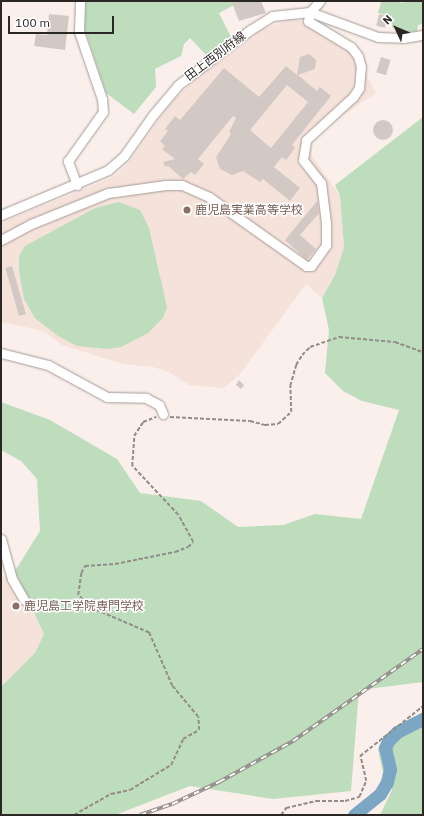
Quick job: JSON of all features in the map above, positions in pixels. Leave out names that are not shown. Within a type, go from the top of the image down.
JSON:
[{"type":"street","points":[[77,185],[68,161],[103,112],[102,99],[78,32],[80,1]]},
{"type":"street","points":[[1,240],[31,224],[108,193],[165,185],[182,185],[209,197],[306,266],[311,266],[326,245],[326,223],[321,183],[303,160],[306,140],[353,97],[359,88],[361,67],[358,56],[351,47],[308,21],[310,12],[320,1]]},
{"type":"street","name":"田上西別府線","points":[[1,215],[77,185],[108,170],[124,156],[165,99],[195,70],[261,22],[282,14],[310,12],[378,37],[403,38],[423,35]]},
{"type":"street","points":[[1,353],[48,365],[107,397],[146,398],[158,405],[163,414]]},
{"type":"street","points":[[1,539],[12,579],[24,600]]},
{"type":"path","points":[[74,815],[111,794],[130,790],[171,765],[183,739],[199,730],[198,717],[172,686],[149,633],[91,608],[78,595],[80,573],[85,566],[115,564],[175,552],[188,547],[193,542],[178,515],[132,466],[134,436],[143,422],[163,414],[175,420],[211,418],[250,421],[265,425],[278,424],[291,412],[290,386],[296,365],[310,347],[339,337],[395,342],[423,352]]},
{"type":"path","points":[[281,815],[286,808],[323,800],[345,802],[359,797],[366,780],[360,756],[423,706]]},
{"type":"shaded area","name":"鹿児島実業高等学校","points":[[290,19],[320,24],[351,41],[365,58],[367,76],[376,93],[331,123],[311,141],[312,156],[340,196],[344,247],[335,275],[322,298],[306,284],[240,374],[224,388],[189,385],[169,372],[153,367],[123,364],[62,345],[44,331],[1,322],[1,223],[113,177],[127,165],[169,105],[195,79],[262,30]]},
{"type":"shaded area","name":"鹿児島工学院専門学校","points":[[15,571],[44,634],[35,653],[1,687],[1,578]]},
{"type":"green space","points":[[84,1],[242,1],[219,13],[232,39],[207,56],[190,38],[184,44],[181,56],[155,69],[156,87],[134,114],[106,93],[82,21]]},
{"type":"green space","points":[[395,1],[403,3],[403,1],[423,1],[423,24],[418,25],[417,31],[402,33],[392,27],[392,16],[378,13],[381,2]]},
{"type":"green space","points":[[423,117],[423,682],[359,690],[351,791],[273,799],[190,786],[115,815],[1,815],[1,687],[35,653],[44,634],[15,571],[40,531],[37,479],[21,461],[1,450],[1,402],[50,420],[117,459],[140,493],[201,501],[238,527],[283,525],[315,514],[361,519],[399,410],[362,401],[343,391],[325,373],[329,330],[322,298],[335,275],[344,247],[340,196],[335,185]]},
{"type":"green space","points":[[119,202],[140,210],[149,228],[167,307],[163,318],[148,333],[121,347],[108,349],[77,346],[58,336],[35,318],[24,299],[19,271],[19,256],[25,246],[95,208]]},
{"type":"green space","points":[[423,712],[423,815],[380,815],[392,790],[382,769],[378,749],[387,735]]},
{"type":"building","points":[[238,1],[261,1],[266,13],[239,21],[232,3]]},
{"type":"building","points":[[49,14],[69,16],[65,50],[34,46],[36,34],[47,35]]},
{"type":"building","points":[[379,14],[388,16],[385,28],[376,26]]},
{"type":"building","points":[[309,54],[316,60],[315,69],[298,75],[317,91],[320,87],[331,96],[292,145],[295,148],[286,160],[282,157],[274,167],[300,188],[290,201],[263,179],[260,182],[243,171],[232,175],[220,169],[216,157],[231,134],[229,132],[236,118],[233,116],[198,159],[204,164],[195,175],[191,172],[183,179],[168,166],[165,167],[163,162],[175,159],[162,149],[165,146],[160,141],[168,131],[165,129],[175,116],[180,120],[224,68],[259,97],[286,66],[297,75],[300,57]],"holes":[[[287,85],[308,102],[271,148],[250,130]]]},
{"type":"building","points":[[381,57],[391,60],[386,75],[376,72]]},
{"type":"building","points":[[383,120],[390,123],[393,130],[390,137],[383,140],[376,137],[373,130],[376,123]]},
{"type":"building","points":[[317,201],[319,213],[300,235],[316,249],[307,260],[285,240]]},
{"type":"building","points":[[12,266],[26,314],[19,316],[5,268]]},
{"type":"building","points":[[239,380],[244,385],[241,389],[236,385]]},
{"type":"waterway","points":[[354,815],[380,794],[387,782],[390,769],[385,748],[388,741],[397,732],[423,719]]},
{"type":"railway","points":[[140,815],[172,804],[219,782],[293,741],[423,649]]},
{"type":"place","name":"鹿児島実業高等学校","points":[[187,210]]},
{"type":"place","name":"鹿児島工学院専門学校","points":[[16,606]]}]
